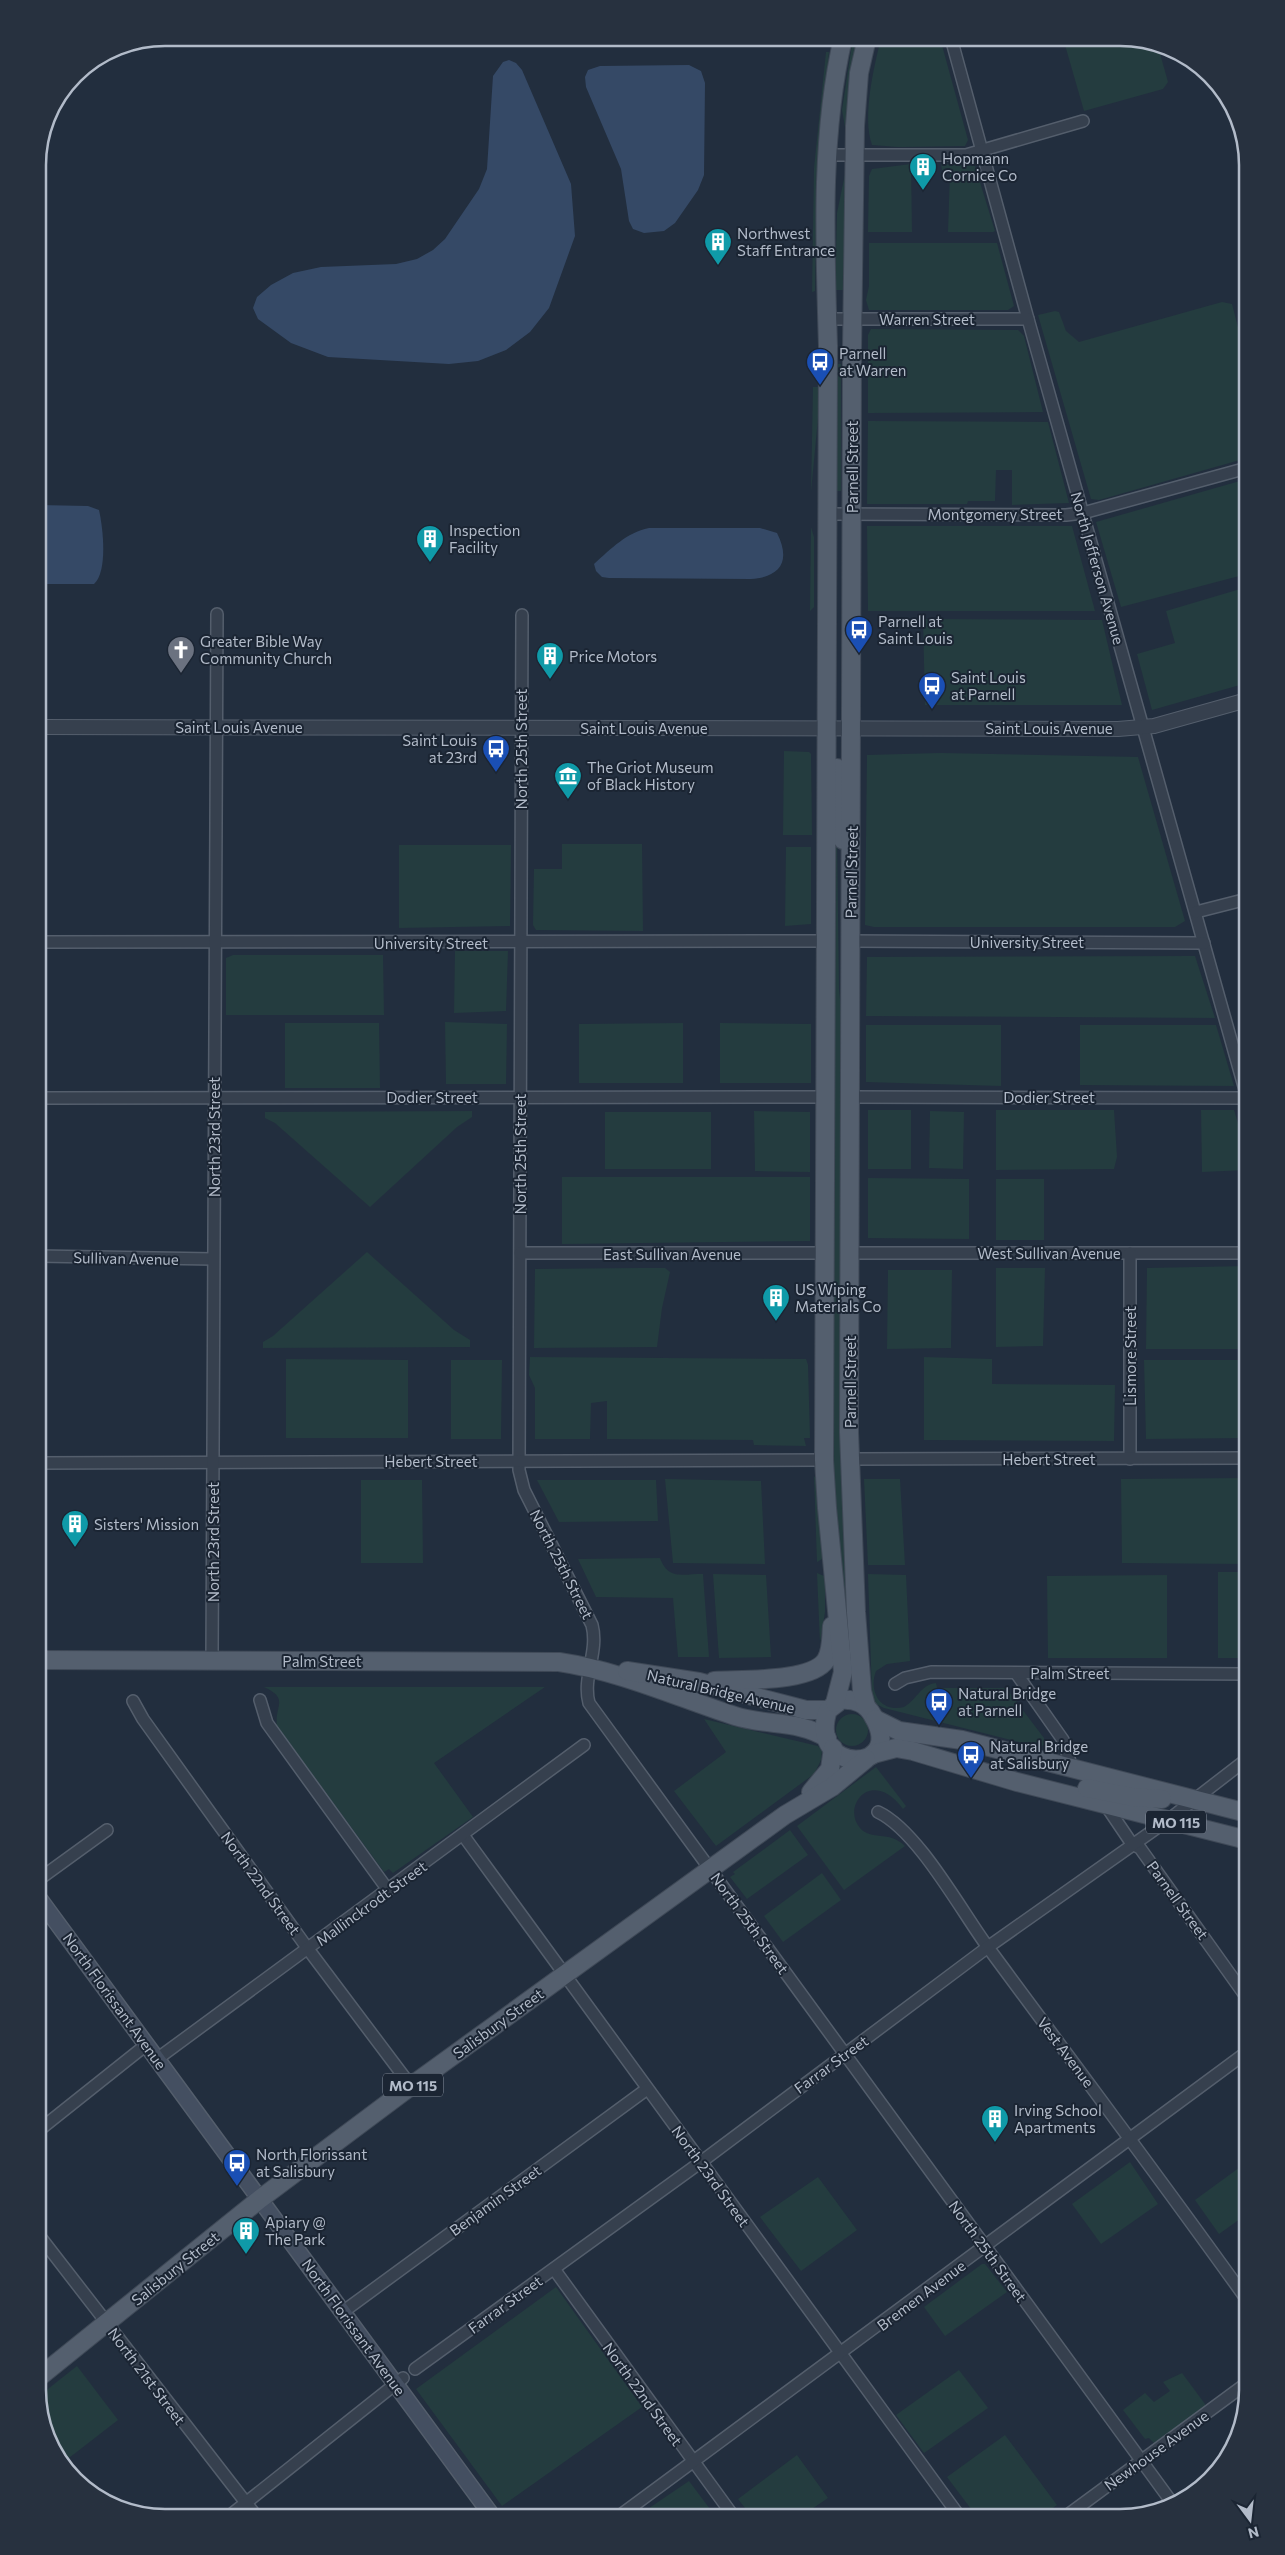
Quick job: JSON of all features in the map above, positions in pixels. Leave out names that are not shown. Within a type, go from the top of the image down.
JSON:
[{"type":"main road","name":"Parnell Street","points":[[831,1706],[843,1672],[824,1460],[828,155],[834,82],[841,47]]},
{"type":"main road","name":"Parnell Street","points":[[865,47],[856,98],[852,319],[850,1459],[856,1612],[862,1691],[870,1713]]},
{"type":"main road","points":[[826,728],[833,737],[836,752],[839,812],[850,882]]},
{"type":"main road","points":[[698,1682],[788,1676],[818,1667],[826,1660],[830,1646],[834,1585]]},
{"type":"main road","name":"Palm Street","points":[[46,1660],[545,1662],[599,1669]]},
{"type":"main road","name":"Natural Bridge Avenue","points":[[599,1669],[635,1671],[698,1682],[806,1710],[831,1706]]},
{"type":"main road","name":"Natural Bridge Avenue","points":[[599,1669],[735,1716],[758,1721],[804,1726],[830,1743]]},
{"type":"main road","points":[[848,1700],[870,1713],[879,1737],[870,1756],[849,1760],[830,1743],[825,1723],[831,1706],[848,1700]]},
{"type":"main road","name":"MO 115","points":[[870,1713],[899,1731],[954,1738],[1239,1811]]},
{"type":"main road","name":"Salisbury Street","points":[[799,1805],[826,1776],[832,1761],[830,1743]]},
{"type":"main road","name":"MO 115","points":[[870,1756],[888,1749],[903,1749],[1017,1782],[1239,1838]]},
{"type":"main road","name":"Salisbury Street","points":[[46,2372],[260,2199],[411,2086],[799,1805],[832,1787],[870,1756]]},
{"type":"main road","points":[[1017,1782],[1064,1783],[1132,1797],[1194,1800]]},
{"type":"main road","points":[[1168,1820],[1213,1821],[1239,1825]]},
{"type":"main road","name":"North Florissant Avenue","points":[[46,1909],[260,2199],[399,2381],[486,2508]]},
{"type":"street","name":"North Jefferson Avenue","points":[[954,47],[1028,319],[1239,1066]]},
{"type":"street","points":[[828,155],[961,155],[1083,122]]},
{"type":"street","name":"Warren Street","points":[[827,319],[1028,319]]},
{"type":"street","name":"Montgomery Street","points":[[826,514],[1066,515],[1083,513],[1239,470]]},
{"type":"street","name":"North 23rd Street","points":[[212,1661],[217,614]]},
{"type":"street","name":"North 25th Street","points":[[522,615],[519,1461],[524,1490],[592,1625],[599,1669],[587,1695],[592,1709],[1169,2498]]},
{"type":"street","name":"Saint Louis Avenue","points":[[47,727],[1143,728],[1239,702]]},
{"type":"street","points":[[1196,912],[1239,901]]},
{"type":"street","name":"University Street","points":[[850,940],[1204,943]]},
{"type":"street","name":"University Street","points":[[47,942],[520,943],[825,941]]},
{"type":"street","name":"Dodier Street","points":[[47,1098],[826,1097]]},
{"type":"street","name":"Dodier Street","points":[[850,1097],[1239,1098]]},
{"type":"street","name":"East Sullivan Avenue","points":[[520,1253],[824,1254]]},
{"type":"street","name":"West Sullivan Avenue","points":[[850,1253],[1239,1253]]},
{"type":"street","name":"Lismore Street","points":[[1130,1253],[1130,1459]]},
{"type":"street","name":"Sullivan Avenue","points":[[47,1256],[214,1259]]},
{"type":"street","name":"Hebert Street","points":[[850,1459],[1239,1458]]},
{"type":"street","name":"Hebert Street","points":[[46,1463],[824,1460]]},
{"type":"street","name":"Palm Street","points":[[895,1684],[905,1678],[931,1672],[1239,1674]]},
{"type":"street","points":[[1016,1673],[1063,1740],[1072,1768]]},
{"type":"street","points":[[260,1700],[268,1723],[388,1890]]},
{"type":"street","name":"North 22nd Street","points":[[133,1701],[143,1719],[308,1949],[411,2086]]},
{"type":"street","name":"Mallinckrodt Street","points":[[157,2059],[584,1745]]},
{"type":"street","name":"Farrar Street","points":[[415,2369],[701,2162],[988,1947],[1168,1820],[1239,1766]]},
{"type":"street","name":"Parnell Street","points":[[1105,1804],[1132,1844],[1140,1848],[1239,1986]]},
{"type":"street","name":"Vest Avenue","points":[[878,1812],[890,1818],[913,1840],[988,1947],[1239,2288]]},
{"type":"street","points":[[46,1874],[107,1830]]},
{"type":"street","name":"North 23rd Street","points":[[463,1835],[842,2353],[953,2509]]},
{"type":"street","points":[[46,2125],[146,2045]]},
{"type":"street","name":"Bremen Avenue","points":[[629,2508],[1239,2059]]},
{"type":"street","name":"Benjamin Street","points":[[344,2311],[647,2089]]},
{"type":"street","name":"North 21st Street","points":[[46,2245],[158,2393],[250,2508]]},
{"type":"street","name":"North 22nd Street","points":[[554,2269],[728,2509]]},
{"type":"street","points":[[239,2508],[399,2381]]},
{"type":"street","name":"Newhouse Avenue","points":[[1077,2509],[1239,2390]]},
{"type":"green space","points":[[852,47],[858,47],[846,133],[842,110]]},
{"type":"green space","points":[[879,47],[942,47],[968,140],[965,146],[898,147],[872,145],[868,120],[872,77]]},
{"type":"green space","points":[[1066,47],[1127,47],[1160,54],[1168,82],[1163,89],[1084,111]]},
{"type":"green space","points":[[826,52],[829,52],[817,169],[815,291],[812,292],[814,168]]},
{"type":"green space","points":[[911,164],[912,232],[868,232],[869,176],[872,169]]},
{"type":"green space","points":[[941,164],[975,166],[995,231],[948,232],[950,171],[942,170]]},
{"type":"green space","points":[[845,174],[848,174],[844,290],[835,290],[837,213]]},
{"type":"green space","points":[[869,243],[997,243],[1014,306],[1008,310],[869,310],[866,300],[869,286]]},
{"type":"green space","points":[[1222,302],[1232,304],[1239,331],[1239,460],[1099,500],[1091,499],[1038,315],[1055,311],[1059,312],[1066,331],[1079,342]]},
{"type":"green space","points":[[871,329],[1018,330],[1024,336],[1043,412],[868,413],[868,335]]},
{"type":"green space","points":[[834,364],[841,364],[841,491],[834,491]]},
{"type":"green space","points":[[813,387],[821,387],[811,492]]},
{"type":"green space","points":[[868,421],[1048,422],[1069,503],[1012,505],[1012,470],[996,470],[995,501],[968,501],[967,504],[867,504]]},
{"type":"green space","points":[[1239,481],[1239,576],[1121,607],[1096,522]]},
{"type":"green space","points":[[867,526],[1072,526],[1095,611],[868,611]]},
{"type":"green space","points":[[811,527],[814,537],[814,607],[810,611]]},
{"type":"green space","points":[[1239,589],[1239,685],[1152,710],[1137,654],[1175,643],[1166,611]]},
{"type":"green space","points":[[923,619],[1102,620],[1122,705],[925,705]]},
{"type":"green space","points":[[784,751],[809,752],[811,754],[812,835],[783,835]]},
{"type":"green space","points":[[940,753],[1138,757],[1185,921],[1175,927],[874,927],[865,925],[867,755]]},
{"type":"green space","points":[[832,838],[837,838],[839,989],[845,1050],[841,1267],[853,1651],[846,1652],[832,1478]]},
{"type":"green space","points":[[562,844],[642,844],[643,931],[536,930],[533,925],[534,869],[562,869]]},
{"type":"green space","points":[[399,845],[511,845],[510,926],[399,928]]},
{"type":"green space","points":[[786,847],[811,847],[811,924],[785,926]]},
{"type":"green space","points":[[455,951],[508,951],[506,1011],[454,1013]]},
{"type":"green space","points":[[233,955],[383,955],[384,1015],[226,1015],[226,958]]},
{"type":"green space","points":[[1195,956],[1215,1018],[866,1016],[867,957]]},
{"type":"green space","points":[[445,1022],[507,1024],[506,1084],[446,1084]]},
{"type":"green space","points":[[285,1023],[379,1023],[380,1088],[285,1088]]},
{"type":"green space","points":[[683,1023],[683,1083],[579,1083],[579,1024]]},
{"type":"green space","points":[[720,1023],[811,1024],[811,1083],[720,1083]]},
{"type":"green space","points":[[866,1025],[1001,1025],[1001,1086],[866,1082]]},
{"type":"green space","points":[[1080,1025],[1216,1025],[1234,1086],[1080,1085]]},
{"type":"green space","points":[[868,1110],[911,1110],[911,1169],[868,1169]]},
{"type":"green space","points":[[996,1110],[1114,1110],[1117,1157],[1114,1169],[996,1170]]},
{"type":"green space","points":[[1201,1110],[1234,1110],[1239,1127],[1239,1170],[1202,1172]]},
{"type":"green space","points":[[472,1111],[472,1117],[457,1127],[370,1207],[275,1123],[265,1118],[265,1112]]},
{"type":"green space","points":[[754,1111],[810,1112],[810,1172],[755,1171]]},
{"type":"green space","points":[[930,1111],[964,1112],[963,1169],[929,1168]]},
{"type":"green space","points":[[605,1112],[711,1112],[711,1169],[605,1169]]},
{"type":"green space","points":[[562,1177],[810,1177],[810,1241],[562,1244]]},
{"type":"green space","points":[[868,1178],[969,1179],[969,1239],[868,1238]]},
{"type":"green space","points":[[996,1179],[1044,1179],[1044,1240],[996,1240]]},
{"type":"green space","points":[[367,1252],[454,1330],[470,1340],[470,1347],[263,1348],[263,1342],[273,1336]]},
{"type":"green space","points":[[1239,1266],[1239,1349],[1146,1349],[1147,1268]]},
{"type":"green space","points":[[665,1268],[670,1272],[662,1308],[657,1347],[534,1348],[535,1269]]},
{"type":"green space","points":[[996,1268],[1045,1268],[1043,1346],[996,1347]]},
{"type":"green space","points":[[888,1270],[952,1270],[951,1348],[887,1349]]},
{"type":"green space","points":[[530,1357],[806,1359],[808,1365],[810,1438],[804,1438],[806,1446],[754,1445],[753,1440],[607,1439],[607,1401],[591,1403],[590,1439],[535,1439],[535,1388],[529,1375]]},
{"type":"green space","points":[[924,1357],[992,1359],[992,1384],[1115,1385],[1114,1441],[924,1440]]},
{"type":"green space","points":[[286,1359],[408,1360],[408,1438],[286,1438]]},
{"type":"green space","points":[[451,1360],[502,1360],[501,1439],[451,1439]]},
{"type":"green space","points":[[1144,1360],[1239,1360],[1239,1438],[1146,1439]]},
{"type":"green space","points":[[814,1476],[818,1481],[824,1558],[817,1562]]},
{"type":"green space","points":[[1239,1478],[1239,1564],[1122,1563],[1121,1479]]},
{"type":"green space","points":[[665,1479],[761,1481],[765,1564],[673,1563]]},
{"type":"green space","points":[[864,1479],[900,1479],[905,1565],[868,1565]]},
{"type":"green space","points":[[361,1480],[422,1480],[423,1563],[361,1563]]},
{"type":"green space","points":[[537,1480],[656,1480],[658,1521],[559,1522]]},
{"type":"green space","points":[[660,1558],[667,1570],[672,1573],[682,1575],[703,1574],[709,1657],[678,1657],[673,1598],[596,1597],[578,1559]]},
{"type":"green space","points":[[1218,1572],[1239,1572],[1239,1658],[1218,1658]]},
{"type":"green space","points":[[817,1573],[824,1576],[825,1579],[825,1612],[820,1643]]},
{"type":"green space","points":[[713,1574],[766,1575],[771,1657],[719,1658]]},
{"type":"green space","points":[[868,1574],[906,1575],[910,1661],[887,1664],[876,1671],[874,1679],[875,1693],[883,1704],[896,1708],[904,1707],[926,1687],[936,1683],[937,1688],[1006,1688],[1044,1738],[1044,1745],[1039,1747],[884,1708],[876,1704],[872,1695]]},
{"type":"green space","points":[[1167,1575],[1167,1658],[1048,1658],[1047,1576]]},
{"type":"green space","points":[[264,1687],[545,1687],[434,1763],[473,1817],[393,1873],[389,1869],[384,1872],[277,1726],[279,1699],[272,1691]]},
{"type":"green space","points":[[852,1714],[863,1719],[868,1730],[863,1741],[852,1746],[841,1741],[836,1730],[841,1719]]},
{"type":"green space","points":[[704,1719],[818,1746],[822,1751],[821,1760],[814,1774],[716,1846],[674,1791],[726,1752]]},
{"type":"green space","points":[[876,1767],[906,1806],[903,1809],[891,1797],[881,1791],[871,1791],[863,1794],[857,1801],[854,1810],[855,1819],[864,1832],[893,1838],[905,1846],[844,1890],[797,1826]]},
{"type":"green space","points":[[790,1830],[808,1855],[747,1899],[730,1877],[735,1874],[733,1872]]},
{"type":"green space","points":[[822,1873],[841,1900],[783,1942],[764,1916]]},
{"type":"green space","points":[[1130,2162],[1158,2204],[1101,2244],[1072,2204]]},
{"type":"green space","points":[[1239,2168],[1239,2220],[1219,2234],[1195,2200]]},
{"type":"green space","points":[[818,2177],[857,2230],[801,2271],[760,2217]]},
{"type":"green space","points":[[982,2264],[985,2264],[1007,2292],[945,2336],[924,2307]]},
{"type":"green space","points":[[556,2287],[642,2407],[502,2506],[416,2389]]},
{"type":"green space","points":[[77,2366],[118,2420],[68,2458],[55,2435],[50,2420],[46,2390]]},
{"type":"green space","points":[[959,2370],[988,2408],[924,2453],[896,2415]]},
{"type":"green space","points":[[1182,2373],[1205,2404],[1205,2408],[1154,2443],[1149,2438],[1145,2439],[1123,2410],[1145,2393],[1154,2402],[1170,2391],[1163,2382]]},
{"type":"green space","points":[[1005,2435],[1057,2505],[1051,2509],[971,2509],[947,2477]]},
{"type":"green space","points":[[797,2455],[828,2498],[812,2509],[745,2509],[738,2499]]},
{"type":"green space","points":[[689,2481],[710,2509],[648,2509]]},
{"type":"water","points":[[509,60],[516,63],[522,70],[571,184],[575,236],[549,308],[530,332],[506,350],[478,361],[449,364],[328,357],[291,343],[258,319],[253,308],[257,297],[271,285],[293,273],[321,267],[396,264],[417,259],[433,250],[445,239],[479,189],[487,169],[493,76],[503,62]]},
{"type":"water","points":[[689,65],[701,71],[705,83],[704,175],[698,190],[675,223],[664,231],[644,233],[633,229],[629,221],[621,169],[586,87],[585,77],[588,70],[600,66]]},
{"type":"water","points":[[47,505],[88,506],[99,510],[103,538],[103,560],[98,578],[94,584],[47,584]]},
{"type":"water","points":[[649,528],[760,528],[777,533],[781,543],[783,559],[776,571],[770,575],[751,579],[609,578],[602,577],[596,571],[594,564],[613,547],[633,533]]},
{"type":"place","name":"Hopmann Cornice Co","points":[[923,191]]},
{"type":"place","name":"Northwest Staff Entrance","points":[[718,266]]},
{"type":"place","name":"Parnell at Warren","points":[[820,386]]},
{"type":"place","name":"Inspection Facility","points":[[430,563]]},
{"type":"place","name":"Parnell at Saint Louis","points":[[859,654]]},
{"type":"place","name":"Greater Bible Way Community Church","points":[[181,674]]},
{"type":"place","name":"Price Motors","points":[[550,680]]},
{"type":"place","name":"Saint Louis at Parnell","points":[[932,710]]},
{"type":"place","name":"Saint Louis at 23rd","points":[[496,773]]},
{"type":"place","name":"The Griot Museum of Black History","points":[[568,800]]},
{"type":"place","name":"US Wiping Materials Co","points":[[776,1322]]},
{"type":"place","name":"Sisters' Mission","points":[[75,1548]]},
{"type":"place","name":"Natural Bridge at Parnell","points":[[939,1726]]},
{"type":"place","name":"Natural Bridge at Salisbury","points":[[971,1779]]},
{"type":"place","name":"Irving School Apartments","points":[[995,2143]]},
{"type":"place","name":"North Florissant at Salisbury","points":[[237,2187]]},
{"type":"place","name":"Apiary @ The Park","points":[[246,2255]]}]
